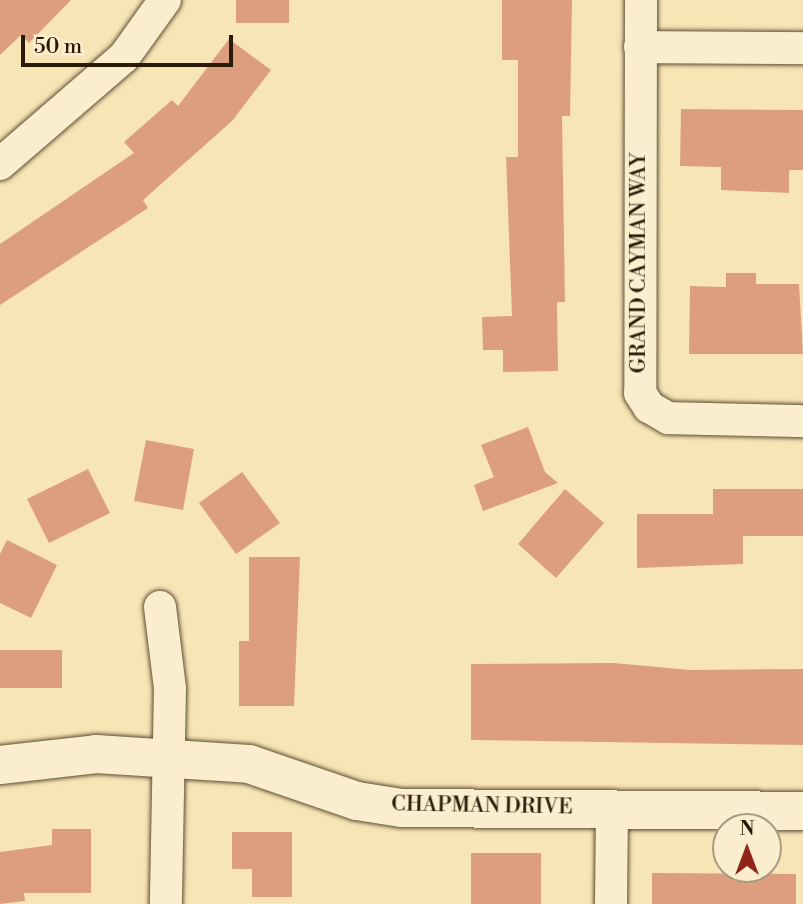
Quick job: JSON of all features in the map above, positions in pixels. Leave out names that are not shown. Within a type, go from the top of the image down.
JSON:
[{"type":"street","points":[[0,163],[124,57],[165,0]]},
{"type":"street","name":"GRAND CAYMAN WAY","points":[[641,0],[640,393],[649,408],[668,418],[803,421]]},
{"type":"street","points":[[640,47],[803,48]]},
{"type":"street","points":[[160,607],[170,688],[166,904]]},
{"type":"street","name":"CHAPMAN DRIVE","points":[[0,765],[96,754],[249,764],[357,801],[401,808],[803,811]]},
{"type":"street","points":[[611,904],[612,808]]},
{"type":"building","points":[[0,0],[71,0],[29,43],[21,35],[0,55]]},
{"type":"building","points":[[236,0],[289,0],[289,23],[236,23]]},
{"type":"building","points":[[502,0],[572,0],[570,116],[562,116],[565,302],[557,302],[558,371],[503,372],[503,350],[483,350],[482,317],[512,316],[506,157],[518,157],[518,60],[502,60]]},
{"type":"building","points":[[229,39],[271,70],[232,121],[143,200],[148,208],[0,305],[0,244],[134,153],[124,142],[172,100],[178,106]]},
{"type":"building","points":[[681,109],[803,110],[803,170],[789,170],[789,193],[721,190],[721,167],[680,166]]},
{"type":"building","points":[[726,273],[756,273],[756,284],[799,284],[803,354],[689,354],[690,286],[726,287]]},
{"type":"building","points":[[528,427],[545,472],[558,483],[483,511],[474,485],[494,477],[481,445]]},
{"type":"building","points":[[146,440],[194,449],[183,510],[134,501]]},
{"type":"building","points":[[88,469],[110,513],[49,543],[27,499]]},
{"type":"building","points":[[242,472],[280,523],[236,554],[199,503]]},
{"type":"building","points":[[565,489],[604,523],[556,578],[518,544]]},
{"type":"building","points":[[713,489],[803,489],[803,536],[743,536],[743,564],[637,568],[637,514],[713,514]]},
{"type":"building","points":[[7,540],[57,565],[31,618],[0,603],[0,554]]},
{"type":"building","points":[[249,557],[300,557],[294,706],[239,706],[239,641],[249,641]]},
{"type":"building","points":[[0,650],[62,650],[62,688],[0,688]]},
{"type":"building","points":[[613,663],[691,670],[803,669],[803,745],[471,740],[471,664]]},
{"type":"building","points":[[52,829],[91,829],[91,893],[24,893],[25,901],[0,904],[0,852],[52,845]]},
{"type":"building","points":[[232,832],[292,832],[292,897],[252,897],[252,869],[232,869]]},
{"type":"building","points":[[471,853],[541,853],[541,904],[471,904]]},
{"type":"building","points":[[652,873],[712,873],[712,883],[782,883],[782,874],[796,874],[796,904],[652,904]]}]
